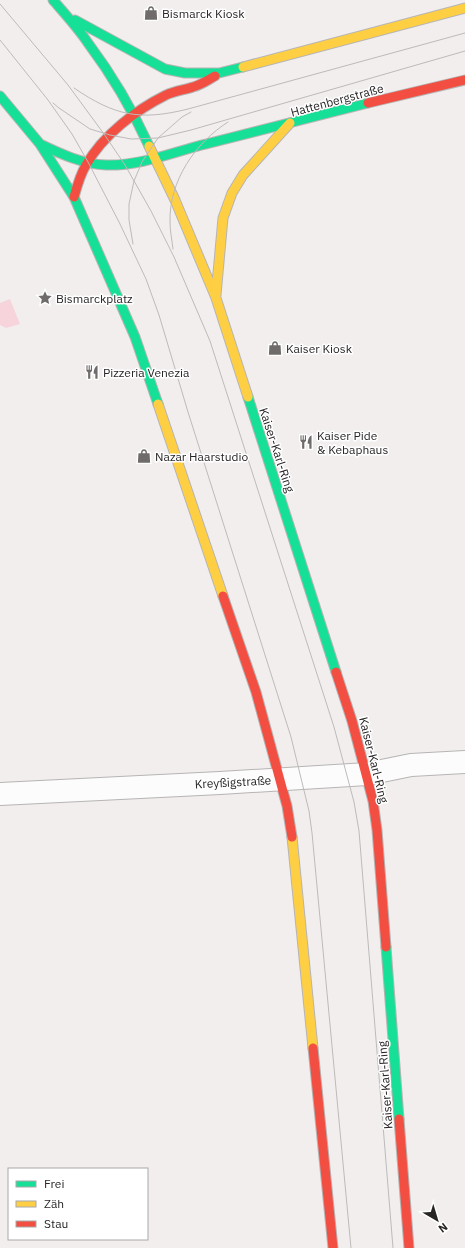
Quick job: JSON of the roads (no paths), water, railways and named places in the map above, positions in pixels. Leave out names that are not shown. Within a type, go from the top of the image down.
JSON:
[{"type":"street","points":[[53,0],[88,42],[108,70],[135,115],[176,200],[216,298]]},
{"type":"street","points":[[60,8],[81,24],[165,68],[185,73],[219,73],[465,8]]},
{"type":"street","points":[[74,197],[76,186],[88,162],[108,138],[128,119],[168,95],[200,85],[219,73]]},
{"type":"street","name":"Hattenbergstraße","points":[[216,298],[223,218],[232,193],[243,175],[290,124],[465,80]]},
{"type":"street","points":[[0,96],[40,144],[74,197],[135,337],[256,692],[287,806],[292,835],[334,1248]]},
{"type":"street","points":[[40,144],[66,156],[88,162],[105,165],[125,165],[156,158],[200,145],[290,124]]},
{"type":"street","name":"Kaiser-Karl-Ring","points":[[216,298],[352,721],[373,801],[377,830],[409,1248]]},
{"type":"street","name":"Kreyßigstraße","points":[[0,794],[367,774],[411,765],[465,762]]},
{"type":"tram line","points":[[0,4],[68,85],[104,134],[125,165],[151,211],[174,257],[210,341],[334,727],[354,802],[359,831],[393,1248]]},
{"type":"tram line","points":[[74,88],[102,105],[128,114],[156,115],[171,113],[465,33]]},
{"type":"tram line","points":[[0,40],[48,100],[72,134],[120,224],[146,279],[159,315],[188,412],[291,737],[309,811],[312,833],[351,1248]]},
{"type":"tram line","points":[[53,103],[90,129],[131,139],[158,138],[191,130],[465,51]]},
{"type":"tram line","points":[[133,244],[129,220],[129,204],[134,181],[142,162],[158,138],[182,117],[191,112]]},
{"type":"tram line","points":[[173,249],[170,225],[171,207],[179,178],[186,164],[195,152],[205,141],[228,122]]},
{"type":"place","name":"Bismarck Kiosk","points":[[151,13]]},
{"type":"place","name":"Bismarckplatz","points":[[45,298]]},
{"type":"place","name":"Kaiser Kiosk","points":[[275,348]]},
{"type":"place","name":"Pizzeria Venezia","points":[[92,372]]},
{"type":"place","name":"Kaiser Pide & Kebaphaus","points":[[306,442]]},
{"type":"place","name":"Nazar Haarstudio","points":[[144,456]]}]
